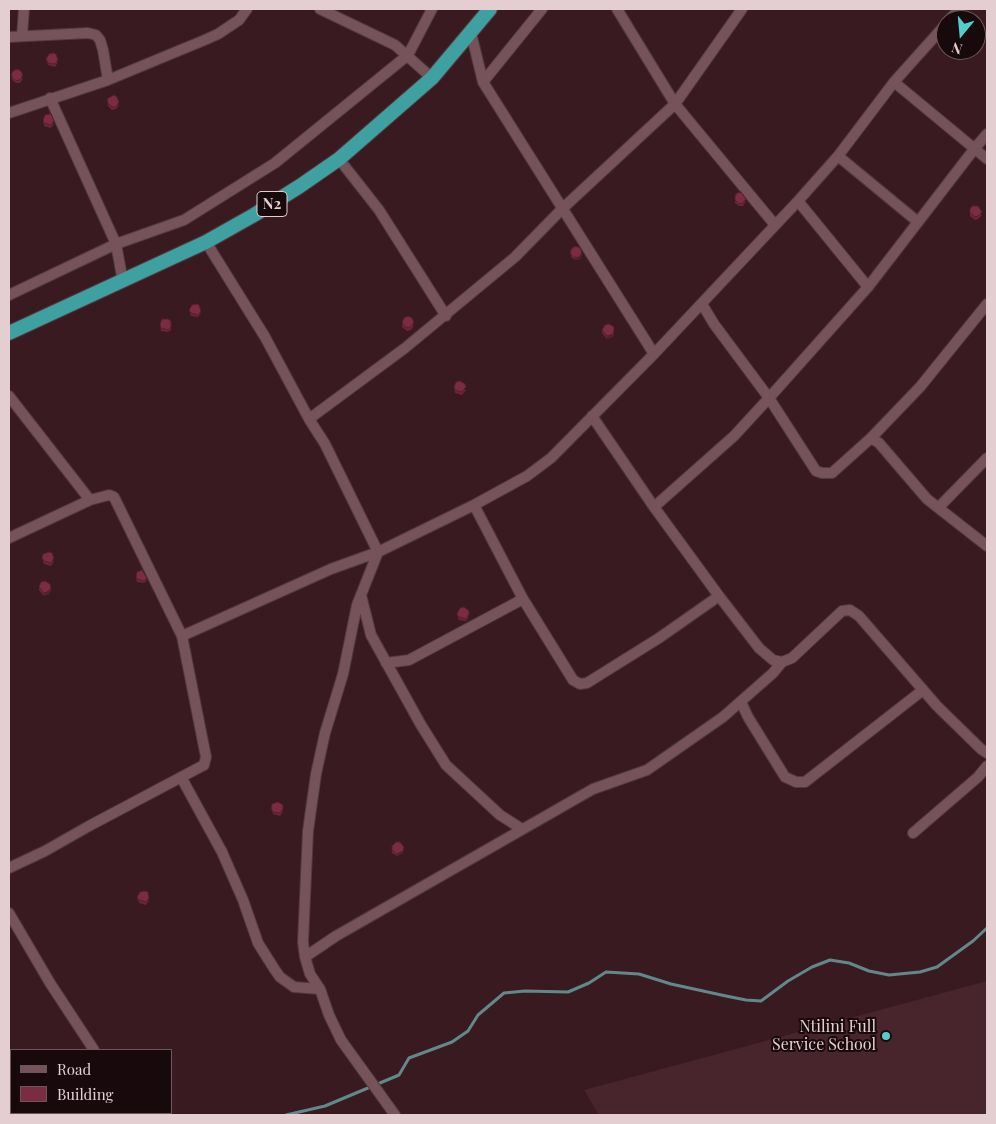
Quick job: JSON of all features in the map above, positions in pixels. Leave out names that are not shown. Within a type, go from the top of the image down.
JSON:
[{"type":"highway","name":"N2","points":[[9,333],[123,282],[206,242],[300,186],[339,159],[432,78],[490,9]]},
{"type":"street","points":[[22,36],[24,9]]},
{"type":"street","points":[[9,113],[108,80],[218,34],[239,20],[247,9]]},
{"type":"street","points":[[320,9],[380,36],[395,45],[432,78]]},
{"type":"street","points":[[9,295],[116,244],[184,220],[274,163],[408,55],[432,9]]},
{"type":"street","points":[[483,82],[542,9]]},
{"type":"street","points":[[617,9],[675,104],[775,225]]},
{"type":"street","points":[[309,418],[387,362],[446,316],[515,257],[563,208],[675,104],[742,9]]},
{"type":"street","points":[[9,37],[88,33],[96,35],[100,40],[103,50],[108,80]]},
{"type":"street","points":[[471,33],[483,82],[654,354]]},
{"type":"street","points":[[182,636],[331,569],[378,552],[528,476],[551,458],[654,354],[798,202],[838,156],[894,82],[936,35]]},
{"type":"street","points":[[894,82],[987,159]]},
{"type":"street","points":[[50,98],[116,244],[123,282]]},
{"type":"street","points":[[654,507],[734,436],[770,398],[868,286],[987,134]]},
{"type":"street","points":[[838,156],[918,222]]},
{"type":"street","points":[[339,159],[379,210],[446,316]]},
{"type":"street","points":[[798,202],[868,286]]},
{"type":"street","points":[[206,242],[265,337],[325,444],[378,552],[356,605],[342,674],[325,733],[316,774],[308,831],[303,920],[305,957],[310,974],[320,989],[328,1015],[348,1052],[395,1115]]},
{"type":"street","points":[[702,304],[714,324],[770,398],[816,471],[822,473],[832,473],[871,438],[920,386],[987,304]]},
{"type":"street","points":[[9,396],[90,500]]},
{"type":"street","points":[[592,416],[654,507],[759,648],[773,660],[782,662]]},
{"type":"street","points":[[871,438],[879,443],[926,499],[939,507],[987,546]]},
{"type":"street","points":[[939,507],[987,458]]},
{"type":"street","points":[[9,538],[90,500],[109,494],[114,497],[182,636],[206,757],[204,765],[88,826],[45,851],[9,868]]},
{"type":"street","points":[[474,505],[523,599],[573,680],[580,684],[588,683],[659,638],[719,596]]},
{"type":"street","points":[[361,595],[371,635],[421,725],[446,765],[500,815],[522,830]]},
{"type":"street","points":[[386,663],[409,660],[523,599]]},
{"type":"street","points":[[305,957],[336,936],[594,789],[647,770],[723,717],[773,673],[782,662],[792,658],[842,611],[850,610],[859,616],[937,706],[987,753]]},
{"type":"street","points":[[741,702],[748,717],[786,777],[796,782],[805,782],[923,690]]},
{"type":"street","points":[[913,833],[978,777],[987,766]]},
{"type":"street","points":[[181,777],[222,852],[243,900],[258,942],[275,970],[280,977],[294,987],[320,989]]},
{"type":"street","points":[[9,913],[50,983],[93,1049]]},
{"type":"shaded area","name":"Ntilini Full Service School","points":[[987,981],[987,1115],[599,1115],[584,1090]]},
{"type":"building","points":[[49,54],[56,54],[58,60],[55,64],[48,63],[46,59]]},
{"type":"building","points":[[17,69],[23,75],[17,81],[11,75]]},
{"type":"building","points":[[114,95],[119,102],[116,107],[112,107],[107,99]]},
{"type":"building","points":[[51,114],[54,121],[51,125],[44,123],[45,115]]},
{"type":"building","points":[[741,192],[746,199],[743,203],[739,204],[735,200],[735,196]]},
{"type":"building","points":[[972,206],[978,206],[982,212],[978,216],[975,217],[970,213]]},
{"type":"building","points":[[576,246],[582,252],[576,258],[570,252]]},
{"type":"building","points":[[192,305],[199,305],[201,311],[198,315],[191,313],[189,310]]},
{"type":"building","points":[[408,316],[414,322],[408,328],[402,322]]},
{"type":"building","points":[[162,319],[171,321],[171,327],[168,330],[161,328]]},
{"type":"building","points":[[609,324],[614,327],[614,331],[613,334],[607,336],[602,330],[605,325]]},
{"type":"building","points":[[460,381],[466,387],[462,392],[455,390],[454,387],[456,382]]},
{"type":"building","points":[[52,553],[54,558],[51,563],[44,561],[42,558],[43,554]]},
{"type":"building","points":[[142,570],[147,578],[144,581],[137,579],[136,576],[137,572]]},
{"type":"building","points":[[45,581],[50,584],[51,588],[44,593],[39,587],[41,582]]},
{"type":"building","points":[[464,607],[469,611],[466,619],[459,617],[457,614],[460,608]]},
{"type":"building","points":[[278,802],[283,805],[283,809],[280,813],[273,812],[272,804]]},
{"type":"building","points":[[396,842],[400,842],[404,847],[403,851],[397,854],[392,850],[392,846]]},
{"type":"building","points":[[140,892],[148,892],[149,898],[146,902],[139,900],[137,897]]},
{"type":"waterway","points":[[286,1115],[325,1106],[399,1075],[409,1058],[452,1042],[468,1031],[478,1015],[504,993],[525,991],[568,992],[589,983],[606,972],[639,974],[671,984],[746,1000],[761,1001],[788,981],[812,967],[830,960],[849,963],[869,971],[889,975],[920,972],[937,967],[973,941],[987,928]]},
{"type":"place","name":"Ntilini Full Service School","points":[[886,1036]]}]
